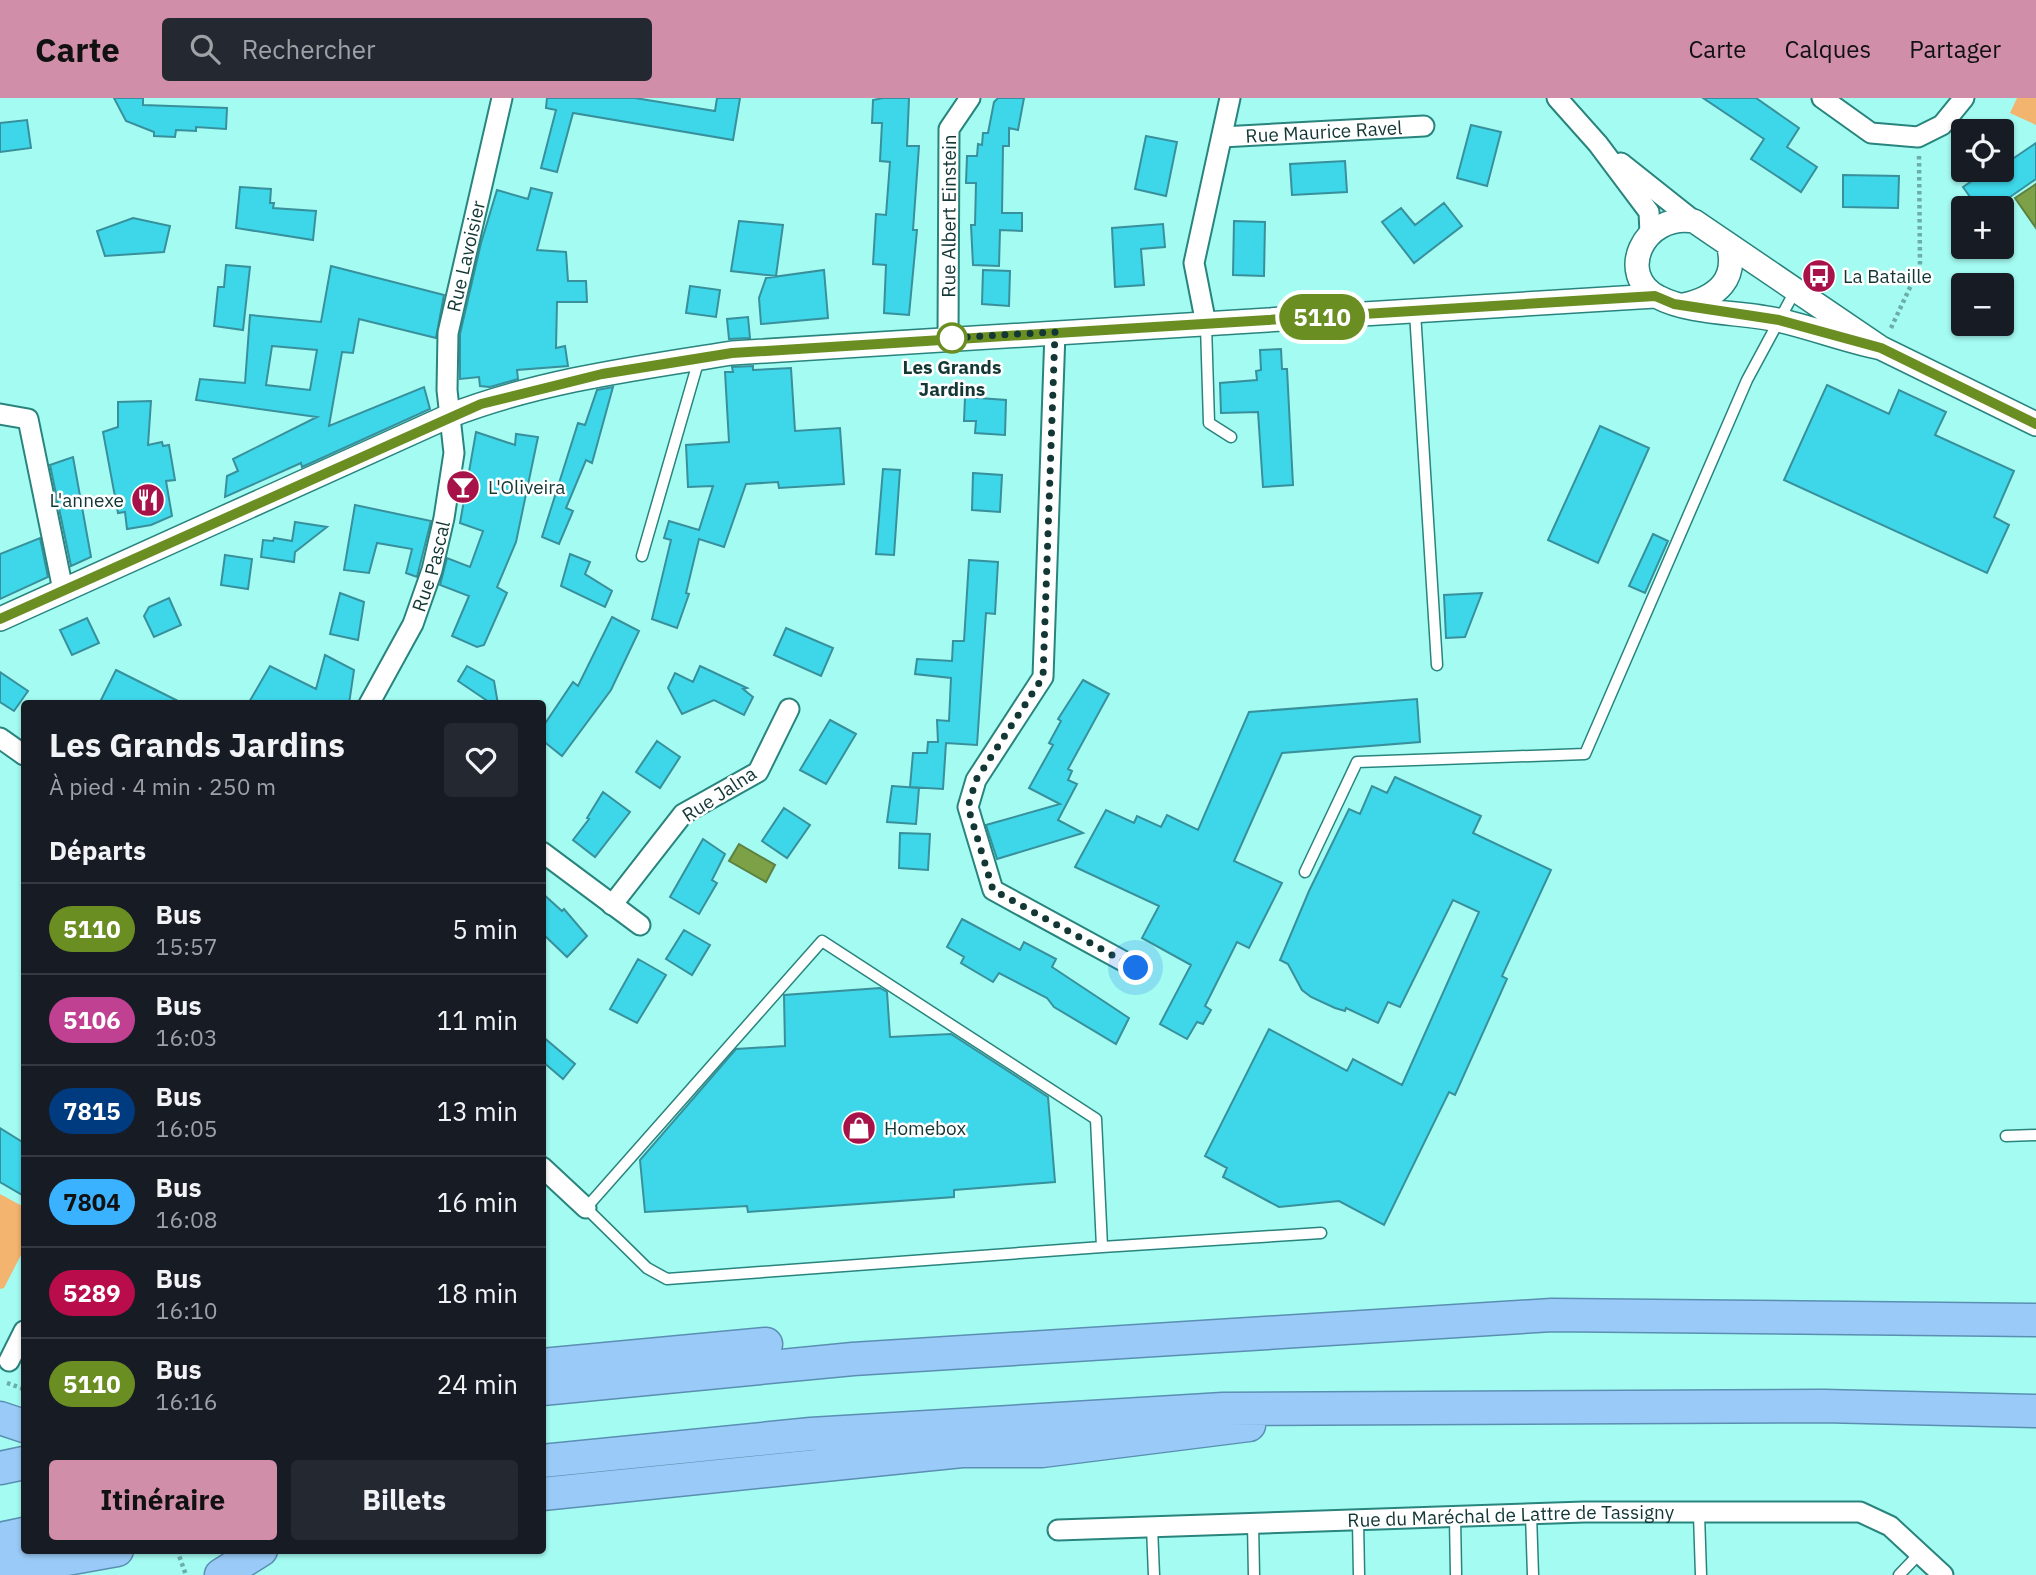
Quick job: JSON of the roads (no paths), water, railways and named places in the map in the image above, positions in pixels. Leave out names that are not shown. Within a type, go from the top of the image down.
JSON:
[{"type":"highway","points":[[546,1390],[853,1359],[1552,1315],[2036,1320]]},
{"type":"highway","points":[[546,1365],[800,1342],[853,1359]]},
{"type":"highway","points":[[546,1494],[962,1451],[1042,1451],[1237,1429],[1311,1406]]},
{"type":"highway","points":[[546,1461],[811,1434],[1311,1406],[1823,1406],[2036,1410]]},
{"type":"highway","points":[[0,1418],[21,1427]]},
{"type":"highway","points":[[0,1434],[21,1429]]},
{"type":"highway","points":[[0,1468],[21,1464]]},
{"type":"highway","points":[[0,1539],[21,1535]]},
{"type":"highway","points":[[0,1571],[95,1554]]},
{"type":"highway","points":[[221,1575],[255,1554]]},
{"type":"street","name":"Rue Lavoisier","points":[[449,416],[448,332],[502,98]]},
{"type":"street","name":"Rue Albert Einstein","points":[[947,338],[949,129],[970,98]]},
{"type":"street","name":"Rue Maurice Ravel","points":[[1206,324],[1194,263],[1230,98]]},
{"type":"street","points":[[1557,98],[1598,144],[1649,212],[1650,233],[1639,255],[1638,267],[1647,288],[1655,296],[1674,304],[1779,320],[1881,348]]},
{"type":"street","points":[[1822,98],[1871,133],[1918,137],[1942,125],[1964,98]]},
{"type":"street","name":"Rue Maurice Ravel","points":[[1222,137],[1424,126]]},
{"type":"street","points":[[1598,144],[1694,221],[1881,348],[2036,424]]},
{"type":"street","points":[[1650,233],[1671,220],[1694,221]]},
{"type":"street","points":[[1684,305],[1697,302],[1728,279],[1733,264],[1728,244]]},
{"type":"street","points":[[1605,301],[1638,267]]},
{"type":"street","points":[[0,619],[449,416],[481,404],[602,374],[732,353],[1655,296]]},
{"type":"street","points":[[1055,332],[1043,677],[976,780],[968,807],[993,890],[1136,968]]},
{"type":"street","points":[[0,414],[28,419],[63,590]]},
{"type":"street","name":"Rue Pascal","points":[[371,700],[413,624],[432,570],[454,453],[449,416]]},
{"type":"street","name":"Rue Jalna","points":[[612,905],[683,814],[758,772],[789,709]]},
{"type":"street","points":[[0,738],[21,753]]},
{"type":"street","points":[[546,855],[640,925]]},
{"type":"street","points":[[546,1171],[586,1208]]},
{"type":"street","points":[[9,1360],[21,1337]]},
{"type":"street","name":"Rue du Maréchal de Lattre de Tassigny","points":[[1058,1530],[1531,1514],[1860,1512],[1890,1526],[1943,1575]]},
{"type":"lane","points":[[1305,872],[1357,762],[1585,754],[1747,380],[1796,289]]},
{"type":"lane","points":[[1415,312],[1437,665]]},
{"type":"lane","points":[[1206,324],[1209,423],[1231,437]]},
{"type":"lane","points":[[642,556],[699,358]]},
{"type":"lane","points":[[1102,1247],[1096,1119],[822,940],[586,1208],[647,1268],[667,1279],[1321,1233]]},
{"type":"lane","points":[[2006,1136],[2036,1135]]},
{"type":"lane","points":[[1531,1514],[1533,1575]]},
{"type":"lane","points":[[1699,1514],[1701,1575]]},
{"type":"lane","points":[[1455,1517],[1455,1574]]},
{"type":"lane","points":[[1358,1520],[1359,1575]]},
{"type":"lane","points":[[1253,1523],[1255,1575]]},
{"type":"lane","points":[[1152,1527],[1154,1575]]},
{"type":"lane","points":[[1899,1575],[1920,1553]]},
{"type":"place","name":"La Bataille","points":[[1819,276]]},
{"type":"place","name":"Les Grands Jardins","points":[[952,338]]},
{"type":"place","name":"L'Oliveira","points":[[463,487]]},
{"type":"place","name":"L'annexe","points":[[148,500]]},
{"type":"place","name":"Homebox","points":[[859,1128]]}]
